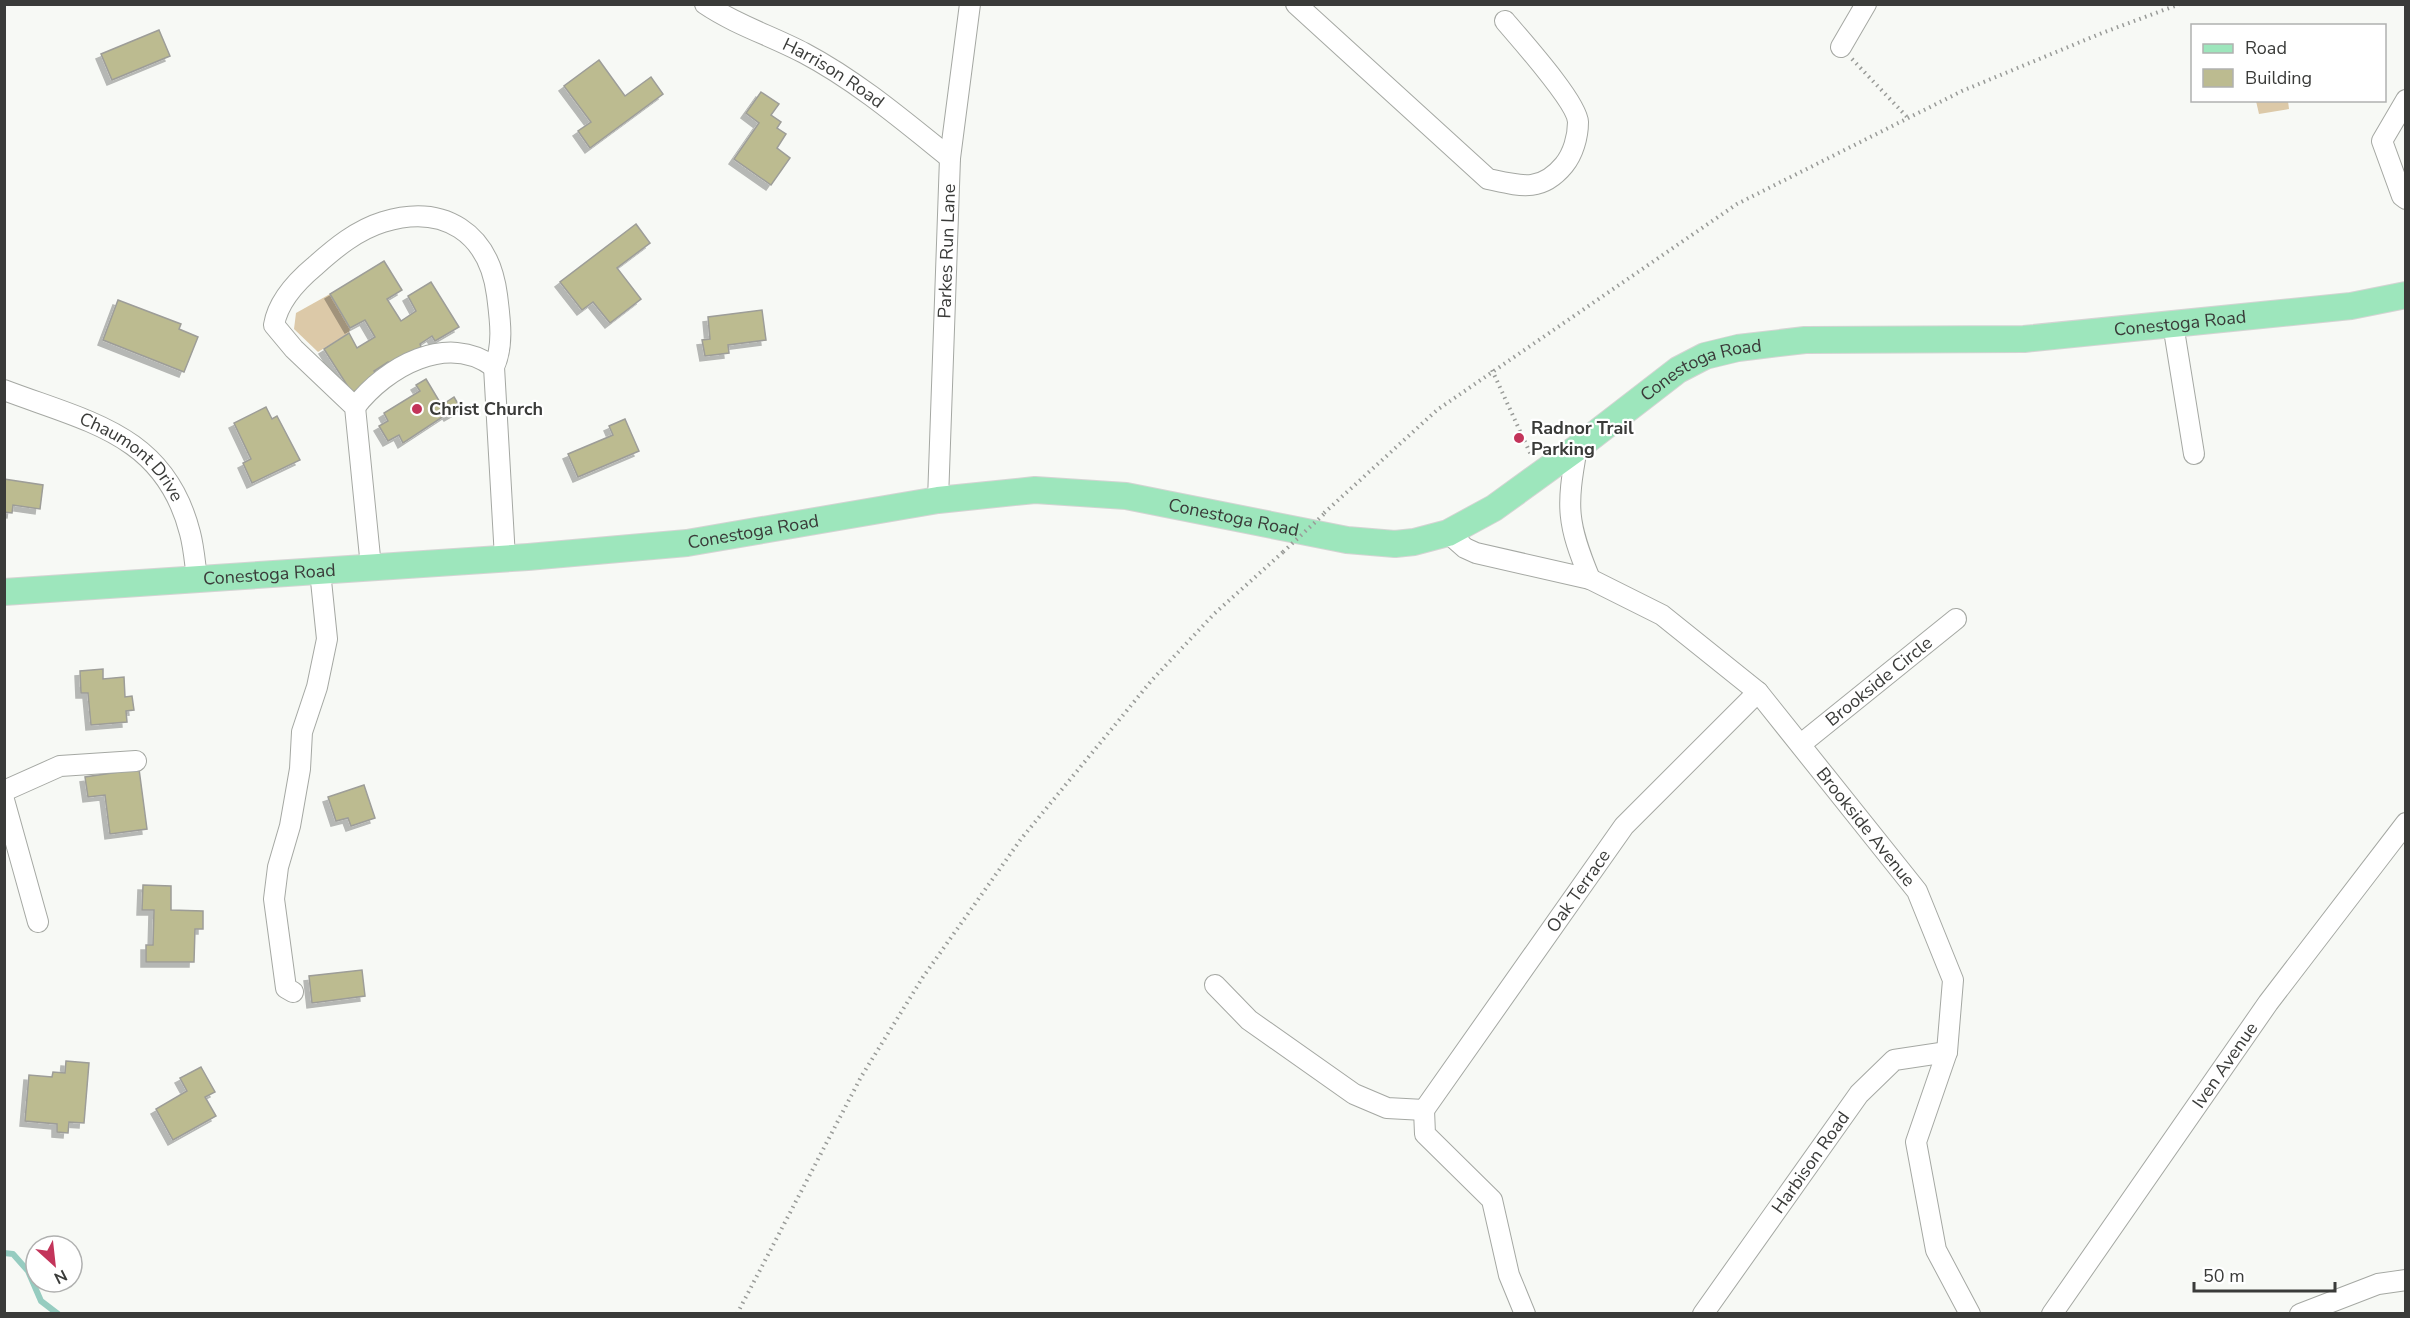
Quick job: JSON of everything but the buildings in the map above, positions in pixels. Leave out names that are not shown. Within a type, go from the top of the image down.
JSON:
[{"type":"main road","name":"Conestoga Road","points":[[4,592],[505,558],[687,543],[938,500],[1035,490],[1126,496],[1371,543],[1414,543],[1448,533],[1494,508],[1577,448],[1678,370],[1705,356],[1738,348],[1804,340],[2024,339],[2351,306],[2406,295]]},
{"type":"street","name":"Harrison Road","points":[[705,4],[722,16],[805,53],[869,94],[950,158]]},
{"type":"street","name":"Parkes Run Lane","points":[[938,500],[950,158],[970,4]]},
{"type":"street","points":[[1296,4],[1488,179],[1527,187],[1554,177],[1573,155],[1578,120],[1568,100],[1505,21]]},
{"type":"street","points":[[1841,47],[1866,4]]},
{"type":"street","points":[[2406,100],[2382,141],[2402,196],[2406,199]]},
{"type":"street","points":[[371,567],[355,407],[281,335],[274,325],[276,315],[291,290],[337,246],[383,222],[413,216],[434,218],[466,229],[483,250],[495,274],[499,354],[494,367],[505,558]]},
{"type":"street","points":[[2173,324],[2194,454]]},
{"type":"street","points":[[355,407],[385,376],[427,355],[453,352],[479,356],[494,367]]},
{"type":"street","name":"Chaumont Drive","points":[[4,390],[120,435],[152,459],[171,487],[190,532],[197,578]]},
{"type":"street","points":[[1577,448],[1569,490],[1569,519],[1590,579]]},
{"type":"street","name":"Brookside Avenue","points":[[1448,533],[1465,548],[1476,553],[1590,579],[1662,615],[1758,692],[1802,744],[1917,891],[1953,980],[1947,1052],[1916,1142],[1936,1250],[1970,1314]]},
{"type":"street","points":[[293,992],[286,988],[274,899],[300,769],[302,732],[317,687],[327,639],[320,571]]},
{"type":"street","name":"Brookside Circle","points":[[1802,744],[1956,619]]},
{"type":"street","name":"Oak Terrace","points":[[1424,1110],[1624,826],[1758,692]]},
{"type":"street","points":[[4,791],[60,766],[136,761]]},
{"type":"street","points":[[4,800],[38,922]]},
{"type":"street","name":"Iven Avenue","points":[[2052,1314],[2268,1003],[2406,823]]},
{"type":"street","points":[[1215,985],[1249,1020],[1354,1094],[1387,1108],[1424,1110],[1425,1134],[1492,1200],[1509,1275],[1525,1314]]},
{"type":"street","name":"Harbison Road","points":[[1703,1314],[1859,1094],[1894,1059],[1947,1052]]},
{"type":"street","points":[[2300,1314],[2378,1284],[2406,1280]]},
{"type":"path","points":[[737,1314],[861,1077],[922,977],[1021,839],[1152,680],[1214,614],[1437,410],[1492,370],[1737,204],[1907,117],[1994,77],[2180,4]]},
{"type":"path","points":[[1841,47],[1907,117]]},
{"type":"path","points":[[1492,370],[1524,442],[1542,474]]},
{"type":"shaded area","points":[[2256,102],[2288,102],[2289,109],[2259,114]]},
{"type":"shaded area","points":[[330,294],[350,328],[349,333],[318,352],[294,329],[296,313]]},
{"type":"waterway","points":[[4,1253],[13,1254],[28,1271],[41,1301],[58,1314]]},
{"type":"place","name":"Christ Church","points":[[417,409]]},
{"type":"place","name":"Radnor Trail Parking","points":[[1519,438]]}]
